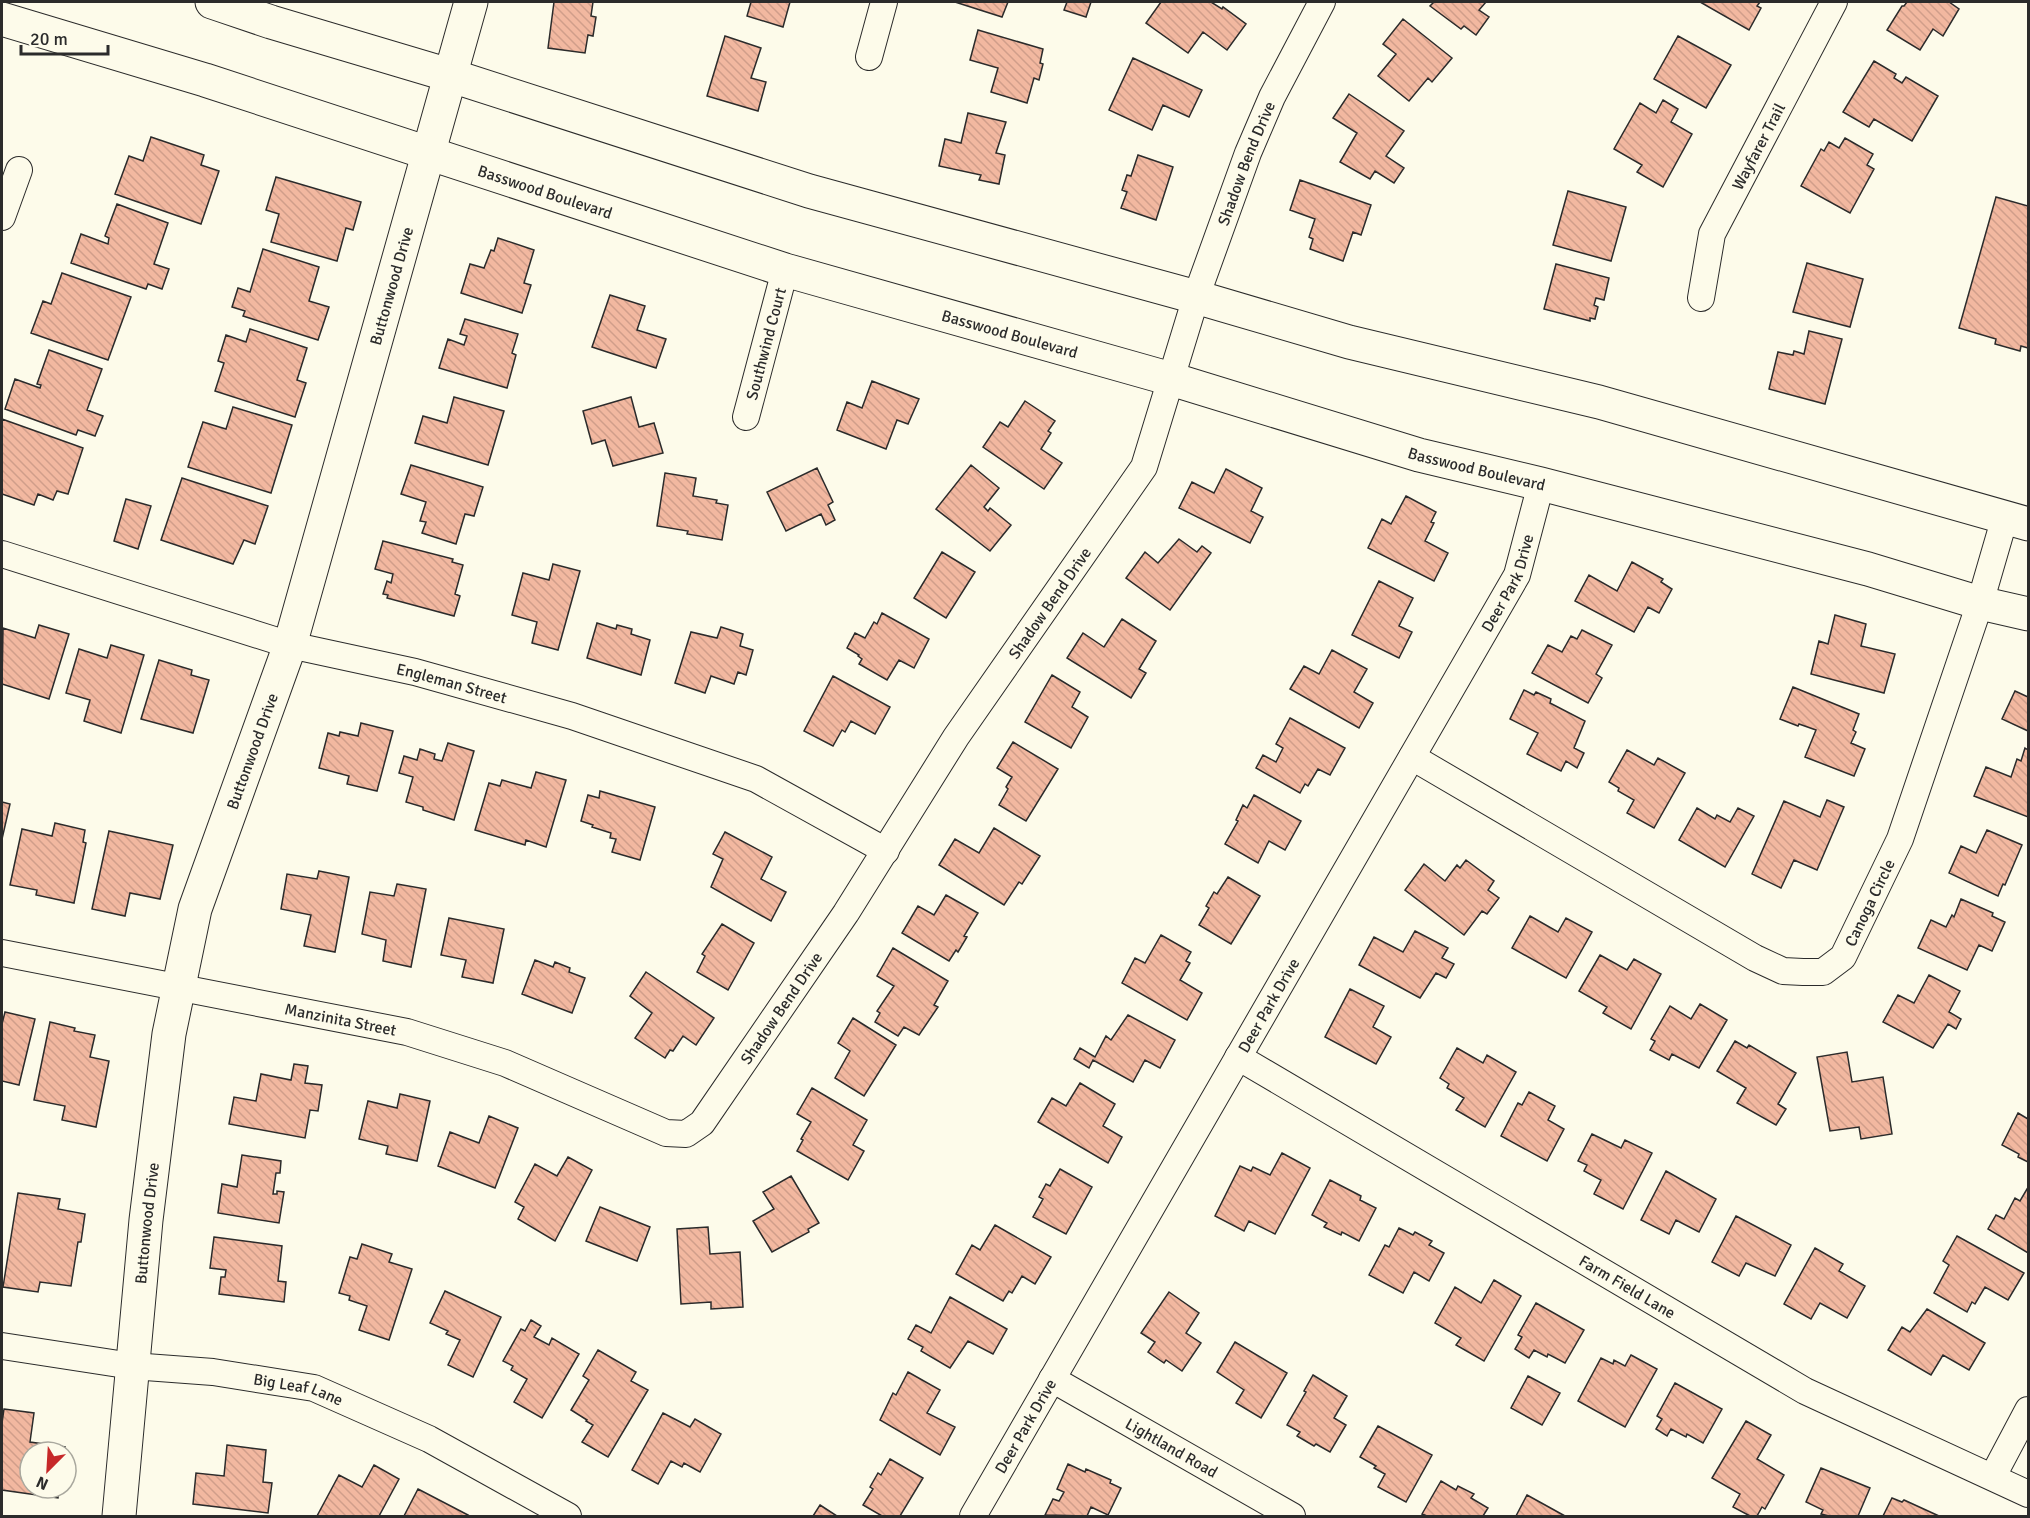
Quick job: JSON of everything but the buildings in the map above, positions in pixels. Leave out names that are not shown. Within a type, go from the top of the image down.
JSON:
[{"type":"main road","points":[[212,2],[449,75],[809,191],[1196,297],[1349,342],[1599,402],[2017,521]]},
{"type":"main road","name":"Buttonwood Drive","points":[[119,1516],[146,1220],[169,1034],[195,909],[290,645],[471,2]]},
{"type":"main road","name":"Basswood Boulevard","points":[[2,19],[206,80],[785,270],[1171,379],[1419,455],[1541,484],[1868,569],[1980,603],[2028,614]]},
{"type":"street","points":[[869,57],[884,2]]},
{"type":"street","name":"Shadow Bend Drive","points":[[666,1133],[686,1134],[702,1123],[846,913],[956,737],[1144,467],[1196,297],[1248,153],[1272,97],[1322,2]]},
{"type":"street","name":"Wayfarer Trail","points":[[1701,298],[1712,234],[1834,2]]},
{"type":"street","points":[[2,217],[19,170]]},
{"type":"street","name":"Southwind Court","points":[[746,417],[785,270]]},
{"type":"street","name":"Deer Park Drive","points":[[973,1516],[1517,574],[1541,484]]},
{"type":"street","name":"Canoga Circle","points":[[1412,757],[1755,958],[1783,971],[1823,972],[1843,957],[1900,839],[1980,603],[2017,521]]},
{"type":"street","name":"Engleman Street","points":[[2,554],[290,645],[415,672],[572,716],[756,779],[886,851]]},
{"type":"street","name":"Manzinita Street","points":[[2,953],[407,1032],[505,1063],[666,1133]]},
{"type":"street","name":"Farm Field Lane","points":[[1238,1057],[1805,1391],[2028,1494]]},
{"type":"street","name":"Big Leaf Lane","points":[[2,1346],[132,1366],[213,1372],[315,1388],[429,1439],[568,1516]]},
{"type":"street","name":"Lightland Road","points":[[1052,1379],[1293,1516]]},
{"type":"street","points":[[1993,1476],[2028,1410]]}]
